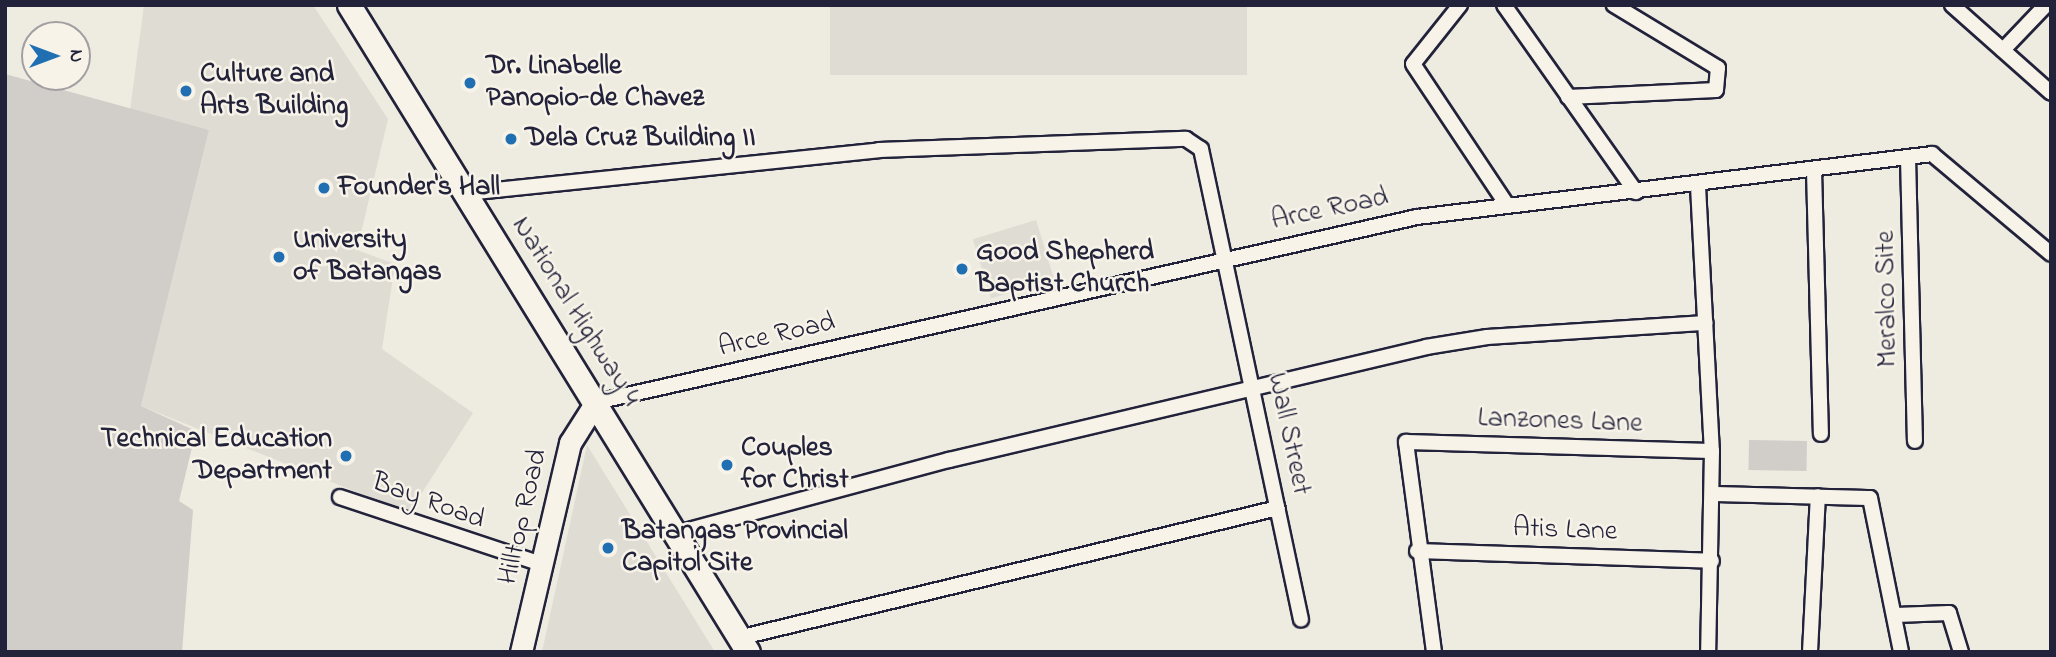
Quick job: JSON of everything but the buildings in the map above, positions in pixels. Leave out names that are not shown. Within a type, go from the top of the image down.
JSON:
[{"type":"main road","name":"National Highway 4","points":[[349,5],[596,402],[743,645]]},
{"type":"street","points":[[1460,5],[1413,64],[1507,205]]},
{"type":"street","points":[[1504,5],[1636,192]]},
{"type":"street","points":[[1568,97],[1716,90],[1718,68],[1614,5]]},
{"type":"street","points":[[1952,5],[2051,93]]},
{"type":"street","points":[[2003,50],[2046,5]]},
{"type":"street","name":"Wall Street","points":[[466,193],[879,150],[1165,135],[1201,149],[1301,620]]},
{"type":"street","name":"Arce Road","points":[[596,402],[1226,257],[1417,217],[1698,186],[1908,157],[1945,159],[2051,254]]},
{"type":"street","name":"Meralco Site","points":[[1908,157],[1915,441]]},
{"type":"street","points":[[1814,170],[1821,434]]},
{"type":"street","points":[[1698,186],[1713,494],[1707,652]]},
{"type":"street","points":[[674,534],[949,460],[1254,393],[1486,337],[1706,323]]},
{"type":"street","name":"Hilltop Road","points":[[521,652],[570,443],[596,402]]},
{"type":"street","name":"Lanzones Lane","points":[[1417,551],[1406,442],[1712,445]]},
{"type":"street","points":[[1713,494],[1870,498],[1896,615],[1901,652]]},
{"type":"street","points":[[1810,652],[1818,496]]},
{"type":"street","name":"Bay Road","points":[[340,497],[541,564]]},
{"type":"street","points":[[743,645],[1278,508]]},
{"type":"street","points":[[1417,551],[1434,652]]},
{"type":"street","name":"Atis Lane","points":[[1417,551],[1712,561]]},
{"type":"street","points":[[1896,615],[1949,613],[1961,652]]},
{"type":"shaded area","name":"University of Batangas","points":[[144,5],[313,5],[388,119],[357,250],[395,264],[382,349],[473,413],[409,513],[141,406],[209,130],[130,110]]},
{"type":"shaded area","points":[[830,5],[1247,5],[1247,75],[830,75]]},
{"type":"shaded area","points":[[5,74],[21,78],[21,91],[67,91],[209,130],[141,406],[196,431],[179,501],[193,510],[182,652],[5,652]]},
{"type":"shaded area","points":[[1036,220],[1054,279],[991,299],[973,239]]},
{"type":"shaded area","points":[[1749,440],[1807,441],[1806,471],[1748,470]]},
{"type":"shaded area","name":"Batangas Provincial Capitol Site","points":[[587,445],[715,652],[542,652]]},
{"type":"place","name":"Dr. Linabelle Panopio-de Chavez","points":[[470,83]]},
{"type":"place","name":"Culture and Arts Building","points":[[186,91]]},
{"type":"place","name":"Dela Cruz Building II","points":[[511,139]]},
{"type":"place","name":"Founder's Hall","points":[[324,188]]},
{"type":"place","name":"University of Batangas","points":[[279,257]]},
{"type":"place","name":"Good Shepherd Baptist Church","points":[[962,269]]},
{"type":"place","name":"Technical Education Department","points":[[346,456]]},
{"type":"place","name":"Couples for Christ","points":[[727,465]]},
{"type":"place","name":"Batangas Provincial Capitol Site","points":[[608,548]]}]
